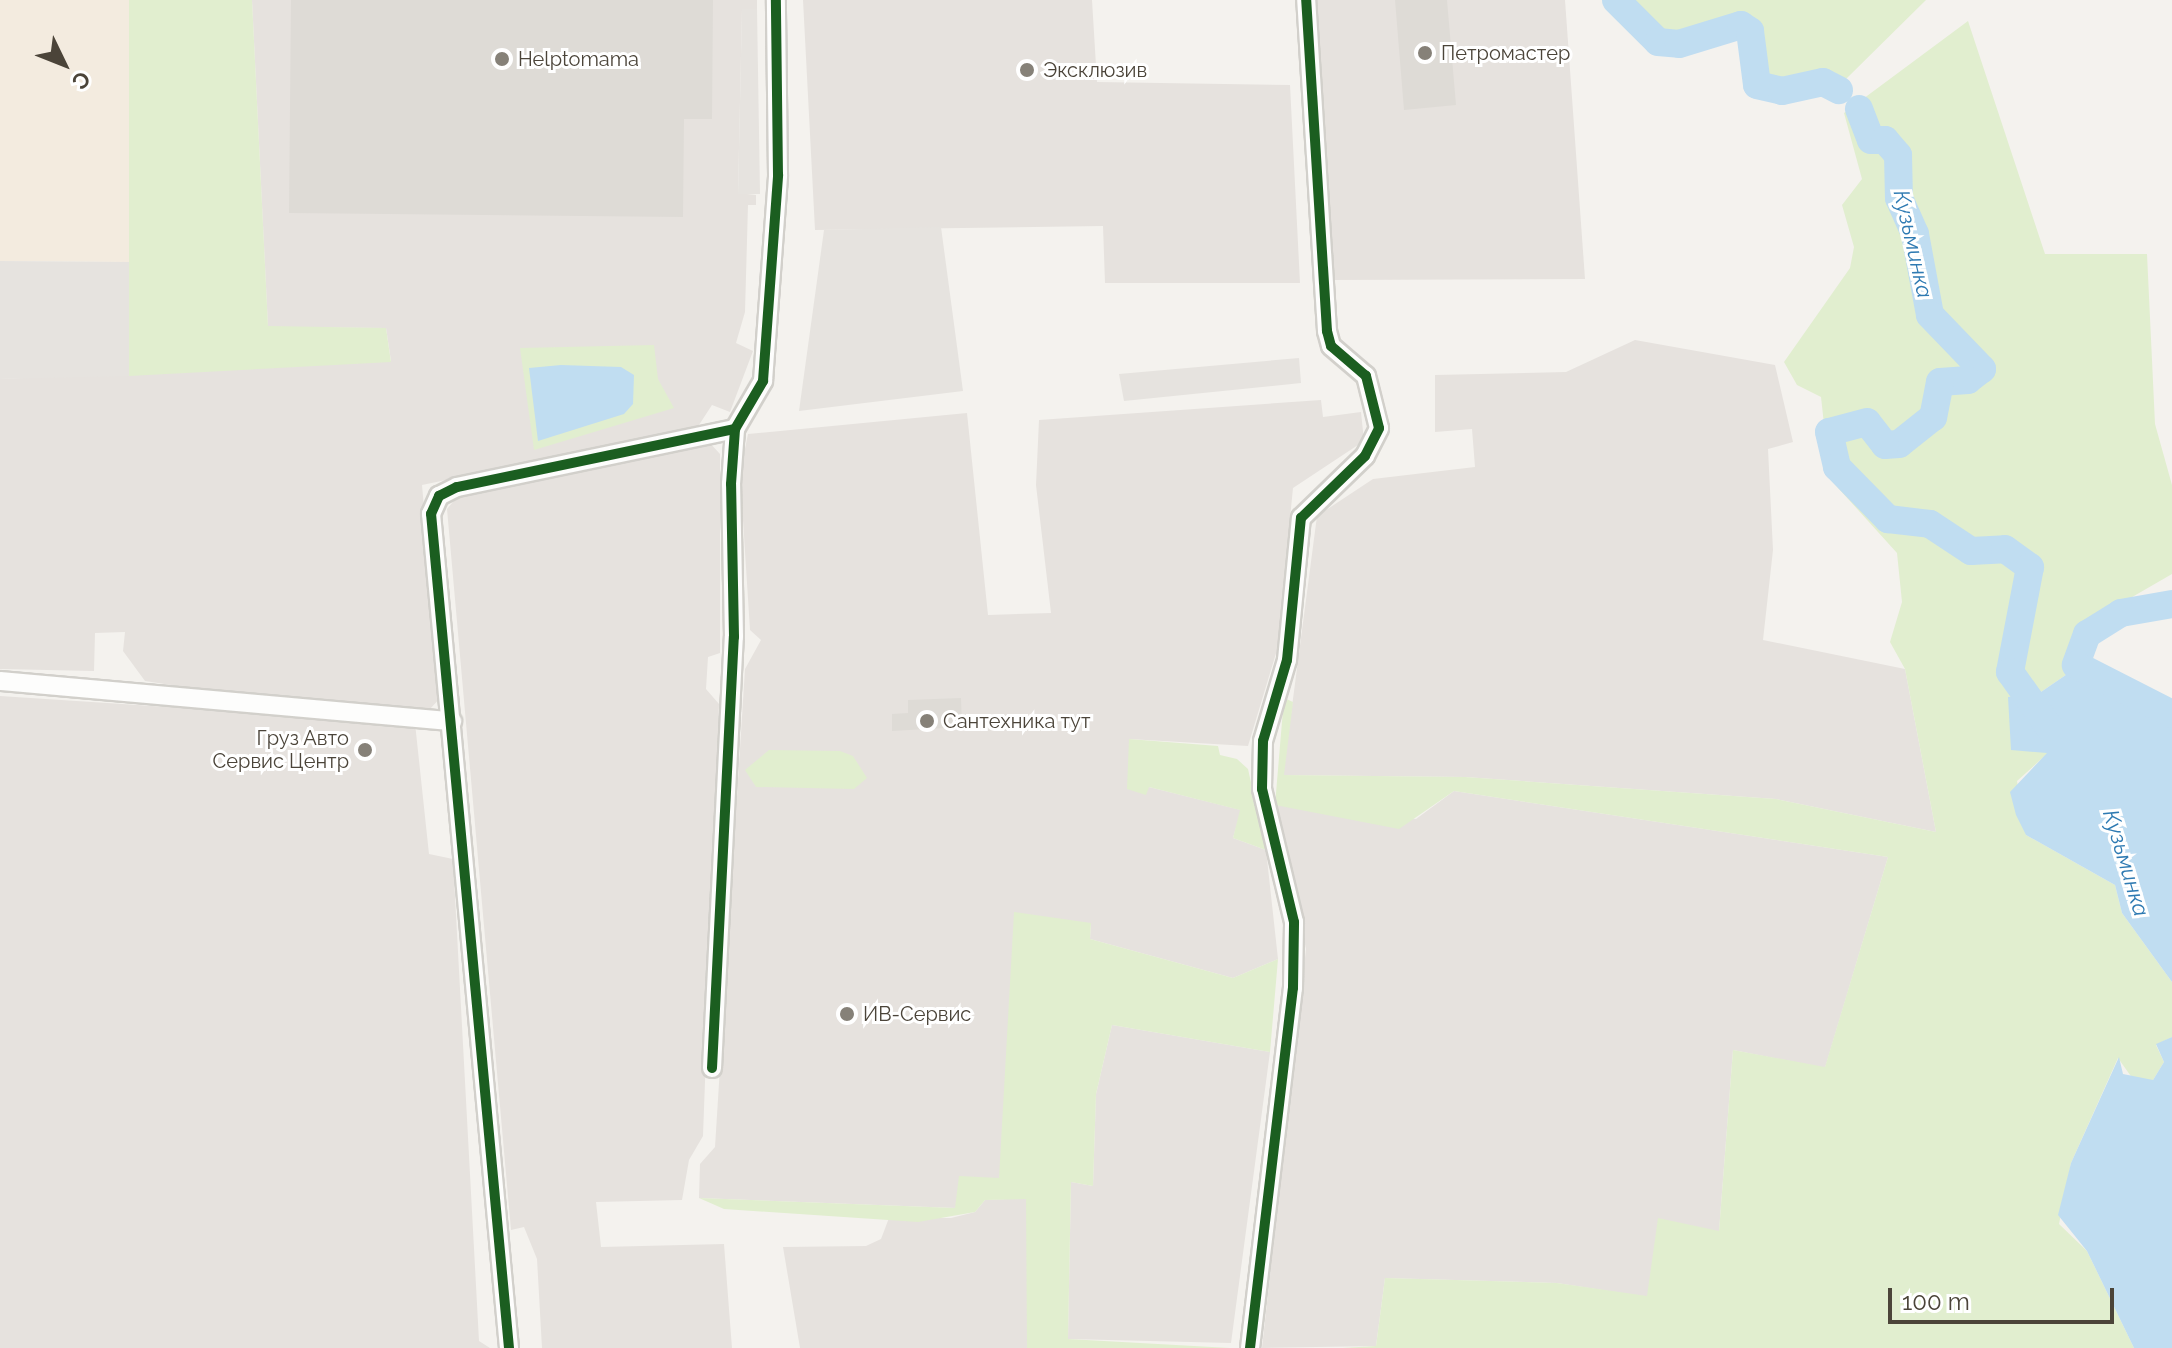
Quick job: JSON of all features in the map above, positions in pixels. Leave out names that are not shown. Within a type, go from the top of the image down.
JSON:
[{"type":"street","points":[[712,1068],[733,650],[735,429],[763,381],[778,175],[776,0]]},
{"type":"street","points":[[1250,1348],[1285,1097],[1294,953],[1287,879],[1262,789],[1263,741],[1287,660],[1301,518],[1365,456],[1379,428],[1366,376],[1331,346],[1327,331],[1306,0]]},
{"type":"street","points":[[509,1348],[431,514],[439,496],[735,429]]},
{"type":"street","points":[[0,681],[452,721]]},
{"type":"shaded area","points":[[0,0],[129,0],[129,262],[0,261]]},
{"type":"shaded area","points":[[252,0],[757,0],[757,9],[742,10],[738,193],[756,195],[756,205],[748,205],[745,312],[736,343],[753,351],[730,412],[712,405],[697,428],[422,485],[441,697],[430,709],[276,701],[145,681],[123,651],[125,632],[95,633],[94,671],[0,669],[0,379],[391,361],[386,328],[268,327]]},
{"type":"shaded area","points":[[803,0],[1092,0],[1097,82],[1290,85],[1300,283],[1105,283],[1103,226],[815,230]]},
{"type":"shaded area","points":[[1315,0],[1565,0],[1585,279],[1331,280]]},
{"type":"shaded area","points":[[742,9],[757,9],[760,194],[738,194]]},
{"type":"shaded area","points":[[941,227],[963,391],[799,411],[824,230]]},
{"type":"shaded area","points":[[0,261],[129,262],[129,376],[0,379]]},
{"type":"shaded area","points":[[1635,340],[1775,365],[1793,442],[1768,449],[1773,550],[1763,640],[1905,669],[1936,832],[1776,799],[1465,777],[1283,775],[1317,516],[1373,479],[1475,467],[1472,429],[1435,432],[1435,375],[1566,372]]},
{"type":"shaded area","points":[[1299,358],[1301,383],[1124,401],[1119,374]]},
{"type":"shaded area","points":[[1321,400],[1323,417],[1361,412],[1364,441],[1293,488],[1277,650],[1248,746],[1129,739],[1149,787],[1241,810],[1233,838],[1266,850],[1278,959],[1233,978],[1090,939],[1091,923],[999,1178],[956,1208],[699,1198],[700,1164],[715,1147],[745,669],[761,640],[750,630],[740,473],[748,434],[967,413],[988,615],[1051,613],[1036,485],[1039,420]]},
{"type":"shaded area","points":[[708,441],[720,454],[720,653],[708,657],[706,689],[719,704],[703,1136],[689,1160],[682,1200],[596,1202],[601,1247],[724,1244],[732,1348],[542,1348],[537,1259],[524,1227],[511,1230],[447,509],[457,497]]},
{"type":"shaded area","points":[[0,696],[415,723],[429,854],[453,859],[479,1341],[490,1348],[0,1348]]},
{"type":"shaded area","points":[[1454,791],[1888,857],[1825,1068],[1733,1050],[1719,1231],[1647,1297],[1557,1283],[1385,1278],[1376,1346],[1262,1348],[1306,949],[1275,805],[1416,819]]},
{"type":"shaded area","points":[[1112,1025],[1270,1052],[1231,1343],[1068,1339],[1071,1182],[1093,1186],[1096,1094]]},
{"type":"shaded area","points":[[1027,1198],[1027,1348],[800,1348],[783,1247],[866,1246],[881,1239],[889,1218],[951,1218],[975,1212],[985,1200]]},
{"type":"green space","points":[[129,0],[252,0],[268,326],[386,328],[391,362],[129,376]]},
{"type":"green space","points":[[1632,0],[1926,0],[1846,79],[1820,74],[1782,82],[1766,73],[1759,26],[1749,16],[1670,36]]},
{"type":"green space","points":[[1968,21],[2045,254],[2147,254],[2155,424],[2172,485],[2172,574],[2127,600],[2139,616],[2103,620],[2063,672],[2076,668],[2038,694],[2009,697],[2048,753],[2017,781],[2026,835],[2115,885],[2122,913],[2172,982],[2172,1037],[2156,1045],[2164,1062],[2153,1080],[2135,1082],[2118,1058],[2071,1163],[2059,1224],[2087,1251],[2134,1348],[1342,1348],[1376,1346],[1385,1278],[1557,1283],[1647,1296],[1658,1218],[1719,1231],[1733,1050],[1825,1067],[1888,857],[1454,791],[1399,829],[1275,805],[1284,698],[1293,702],[1284,775],[1465,777],[1776,799],[1936,832],[1905,669],[1890,642],[1902,602],[1897,553],[1830,479],[1821,397],[1797,385],[1784,362],[1850,268],[1854,247],[1842,205],[1862,179],[1844,113]]},
{"type":"green space","points":[[654,345],[658,379],[674,408],[534,450],[520,348]]},
{"type":"green space","points":[[1129,739],[1218,746],[1220,755],[1237,759],[1248,769],[1266,850],[1233,838],[1240,810],[1149,787],[1146,795],[1127,789]]},
{"type":"green space","points":[[769,750],[840,751],[853,756],[867,778],[854,789],[756,787],[745,770]]},
{"type":"green space","points":[[1014,912],[1091,923],[1090,939],[1233,978],[1278,959],[1270,1052],[1112,1025],[1096,1094],[1093,1186],[1071,1182],[1068,1339],[1230,1348],[1027,1348],[1026,1199],[985,1200],[975,1212],[918,1222],[724,1209],[699,1198],[955,1208],[959,1176],[999,1178]]},
{"type":"water","points":[[561,365],[621,367],[634,375],[633,404],[624,414],[538,441],[529,368]]},
{"type":"water","points":[[2076,668],[2172,717],[2172,982],[2122,913],[2115,885],[2026,835],[2016,815],[2010,792],[2047,753],[2011,750],[2008,697],[2038,694]]},
{"type":"water","points":[[2172,1037],[2172,1348],[2134,1348],[2087,1251],[2058,1215],[2071,1163],[2119,1057],[2123,1074],[2153,1080],[2164,1062],[2156,1044]]},
{"type":"building","name":"Helptomama","points":[[291,0],[713,0],[712,119],[684,119],[683,217],[289,213]]},
{"type":"building","name":"Петромастер","points":[[1395,0],[1447,0],[1456,105],[1404,110]]},
{"type":"building","name":"Сантехника тут","points":[[961,698],[962,727],[892,731],[892,714],[908,713],[908,700]]},
{"type":"waterway","name":"Кузьминка","points":[[1616,0],[1658,42],[1679,44],[1741,25],[1750,31],[1757,85],[1782,91],[1823,82],[1839,90]]},
{"type":"waterway","name":"Кузьминка","points":[[1859,109],[1871,140],[1885,140],[1898,155],[1899,198],[1915,234],[1930,315],[1982,369],[1968,380],[1940,382],[1933,417],[1899,444],[1885,445],[1867,422],[1829,432],[1837,467],[1888,519],[1930,524],[1971,551],[2005,549],[2030,567],[2010,672],[2049,727]]},
{"type":"waterway","points":[[2172,604],[2121,613],[2087,634],[2076,665],[2172,714]]},
{"type":"cycle path","points":[[712,1068],[734,637],[731,484],[735,429],[763,381],[778,175],[776,0]]},
{"type":"cycle path","points":[[1250,1348],[1293,988],[1294,922],[1262,789],[1263,741],[1287,660],[1301,518],[1365,456],[1379,428],[1366,376],[1331,346],[1327,331],[1306,0]]},
{"type":"cycle path","points":[[509,1348],[431,514],[439,496],[457,487],[735,429]]},
{"type":"place","name":"Петромастер","points":[[1425,53]]},
{"type":"place","name":"Helptomama","points":[[502,59]]},
{"type":"place","name":"Эксклюзив","points":[[1027,70]]},
{"type":"place","name":"Сантехника тут","points":[[927,721]]},
{"type":"place","name":"Груз Авто Сервис Центр","points":[[365,750]]},
{"type":"place","name":"ИВ-Сервис","points":[[847,1014]]}]
